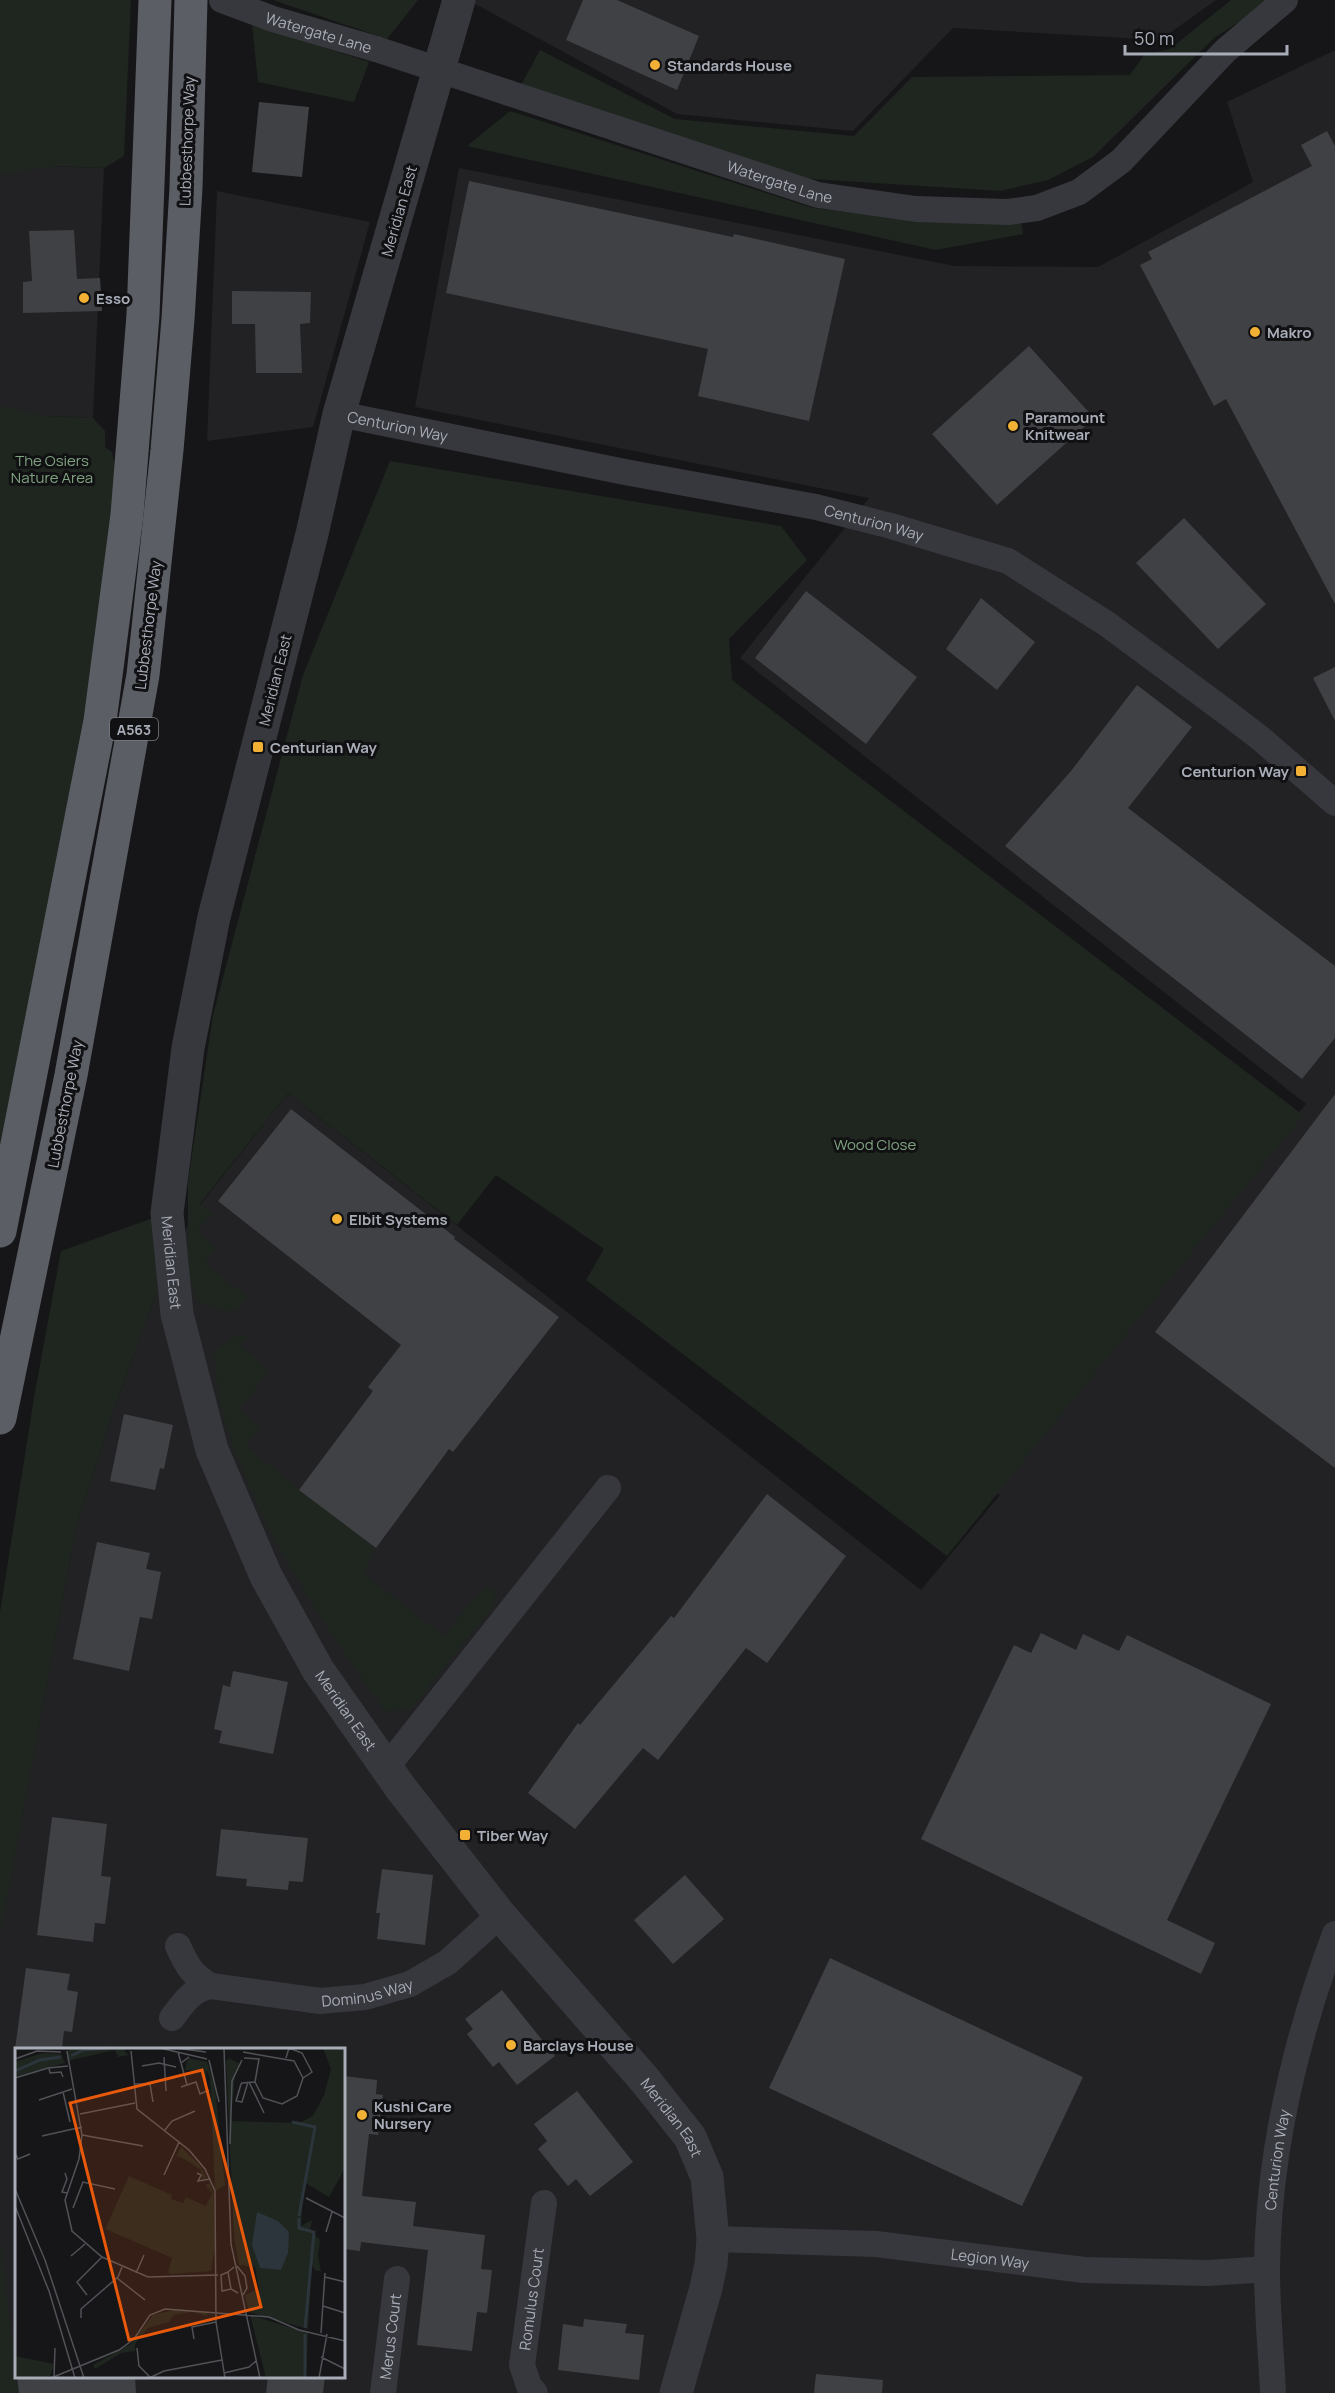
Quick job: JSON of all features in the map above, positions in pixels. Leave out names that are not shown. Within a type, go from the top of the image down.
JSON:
[{"type":"highway","name":"A563","points":[[0,1231],[100,721],[124,538],[143,315],[154,0]]},
{"type":"highway","name":"Lubbesthorpe Way","points":[[0,1418],[71,1075],[143,675],[167,450],[178,319],[186,188],[191,0]]},
{"type":"street","name":"Watergate Lane","points":[[222,0],[273,19],[376,49],[818,195],[916,209],[1008,212],[1037,208],[1079,192],[1121,161],[1225,51],[1285,0]]},
{"type":"street","name":"Meridian East","points":[[459,0],[339,414],[309,546],[214,918],[188,1048],[167,1213],[177,1314],[212,1450],[266,1576],[318,1670],[386,1768],[500,1915],[644,2079],[690,2137],[707,2177],[713,2239],[706,2288],[676,2393]]},
{"type":"street","name":"Centurion Way","points":[[339,414],[816,507],[891,526],[1008,561],[1107,624],[1226,712],[1260,738],[1335,803]]},
{"type":"street","points":[[386,1768],[608,1488]]},
{"type":"street","name":"Dominus Way","points":[[211,1986],[320,2001],[365,1997],[410,1984],[448,1962],[500,1915]]},
{"type":"street","name":"Centurion Way","points":[[1273,2393],[1267,2269],[1278,2139],[1299,2044],[1335,1934]]},
{"type":"street","points":[[178,1946],[196,1978],[211,1986]]},
{"type":"street","points":[[172,2018],[189,1995],[201,1988],[211,1986]]},
{"type":"street","name":"Romulus Court","points":[[536,2393],[529,2386],[522,2365],[544,2203]]},
{"type":"street","name":"Legion Way","points":[[713,2239],[876,2244],[1084,2270],[1209,2273],[1267,2269]]},
{"type":"street","name":"Merus Court","points":[[383,2393],[397,2279]]},
{"type":"shaded area","points":[[468,0],[1216,0],[1160,40],[953,28],[853,131],[677,114]]},
{"type":"shaded area","points":[[1335,50],[1335,2393],[0,2393],[0,1934],[76,1527],[114,1409],[152,1305],[193,1214],[288,1093],[921,1590],[1000,1495],[985,1486],[1306,1104],[740,658],[869,498],[415,407],[459,168],[955,266],[1098,267],[1253,182],[1227,102]]},
{"type":"shaded area","points":[[0,164],[104,168],[93,418],[0,414]]},
{"type":"shaded area","points":[[217,191],[370,222],[313,427],[207,441]]},
{"type":"green space","points":[[0,0],[131,0],[124,156],[104,168],[59,166],[0,174]]},
{"type":"green space","points":[[273,0],[418,0],[387,39]]},
{"type":"green space","points":[[1231,0],[1273,0],[1214,38],[1093,157],[1048,180],[1000,191],[797,178],[521,85],[540,50],[675,119],[854,136],[912,77],[1130,75],[1144,55],[1170,49]]},
{"type":"green space","points":[[252,24],[369,62],[354,102],[258,82]]},
{"type":"green space","points":[[510,111],[813,208],[914,220],[1021,220],[1023,234],[936,250],[467,146]]},
{"type":"green space","name":"The Osiers Nature Area","points":[[0,406],[47,416],[93,418],[105,431],[105,447],[112,452],[127,515],[0,1229]]},
{"type":"green space","name":"Wood Close","points":[[390,461],[781,526],[807,560],[729,639],[732,680],[1303,1115],[947,1556],[586,1280],[604,1249],[496,1175],[457,1225],[288,1093],[200,1204],[212,1214],[197,1232],[217,1248],[205,1263],[248,1297],[231,1311],[213,1308],[198,1301],[188,1274],[188,1181],[213,1015],[303,675]]},
{"type":"green space","points":[[167,1213],[172,1262],[152,1305],[114,1409],[76,1527],[0,1936],[0,1612],[35,1392],[61,1251]]},
{"type":"green space","points":[[249,1335],[241,1346],[269,1370],[239,1410],[261,1428],[246,1447],[376,1548],[363,1573],[443,1636],[485,1586],[496,1592],[492,1608],[410,1710],[385,1711],[336,1640],[290,1567],[251,1490],[222,1410],[214,1351],[234,1337]]},
{"type":"green space","points":[[0,2240],[15,2378],[19,2391],[22,2393],[0,2393]]},
{"type":"building","name":"Standards House","points":[[583,0],[617,0],[699,36],[677,90],[566,40]]},
{"type":"building","points":[[259,102],[309,107],[302,177],[252,172]]},
{"type":"building","name":"Makro","points":[[1327,131],[1335,146],[1335,604],[1226,399],[1214,406],[1140,265],[1152,259],[1148,252],[1312,166],[1301,145]]},
{"type":"building","points":[[469,181],[733,237],[734,234],[845,259],[809,421],[698,396],[708,349],[446,293]]},
{"type":"building","points":[[74,230],[77,279],[100,278],[102,311],[23,313],[23,282],[32,281],[29,231]]},
{"type":"building","points":[[232,291],[311,292],[310,323],[300,324],[302,373],[256,373],[255,324],[232,324]]},
{"type":"building","name":"Paramount Knitwear","points":[[1029,346],[1094,418],[997,505],[932,434]]},
{"type":"building","points":[[1184,518],[1266,604],[1218,649],[1136,563]]},
{"type":"building","points":[[806,591],[917,677],[866,744],[755,658]]},
{"type":"building","points":[[981,598],[1035,642],[997,690],[946,649]]},
{"type":"building","points":[[1335,667],[1335,721],[1313,678]]},
{"type":"building","points":[[1137,685],[1192,727],[1128,808],[1335,966],[1335,1038],[1302,1079],[1005,846],[1071,771]]},
{"type":"building","points":[[1335,1094],[1335,1468],[1155,1332]]},
{"type":"building","points":[[291,1109],[455,1237],[454,1239],[559,1317],[453,1452],[449,1449],[376,1548],[299,1490],[373,1391],[368,1387],[401,1345],[218,1201]]},
{"type":"building","points":[[124,1414],[173,1425],[164,1469],[160,1468],[155,1490],[110,1481]]},
{"type":"building","points":[[767,1494],[846,1556],[767,1663],[746,1648],[658,1760],[643,1748],[575,1829],[528,1793],[578,1723],[580,1725],[671,1616],[674,1618]]},
{"type":"building","points":[[97,1542],[150,1553],[146,1569],[161,1572],[152,1619],[140,1617],[129,1671],[73,1659]]},
{"type":"building","points":[[1041,1633],[1076,1650],[1083,1634],[1119,1651],[1127,1635],[1271,1704],[1167,1920],[1215,1943],[1201,1974],[921,1839],[1014,1645],[1031,1653]]},
{"type":"building","points":[[233,1671],[288,1682],[273,1754],[219,1743],[222,1731],[214,1729],[223,1685],[230,1687]]},
{"type":"building","points":[[52,1817],[107,1824],[101,1876],[111,1877],[105,1924],[95,1923],[93,1942],[37,1935]]},
{"type":"building","points":[[221,1829],[308,1838],[303,1882],[289,1881],[288,1890],[246,1886],[247,1879],[216,1876]]},
{"type":"building","points":[[382,1869],[433,1875],[425,1945],[377,1939],[380,1913],[376,1913]]},
{"type":"building","points":[[685,1875],[724,1919],[673,1964],[634,1920]]},
{"type":"building","points":[[830,1958],[1083,2077],[1022,2206],[769,2088]]},
{"type":"building","points":[[26,1968],[70,1974],[67,1990],[78,1992],[72,2032],[64,2031],[62,2048],[15,2048]]},
{"type":"building","name":"Barclays House","points":[[502,1990],[555,2056],[517,2085],[499,2062],[493,2067],[467,2034],[473,2029],[465,2019]]},
{"type":"building","points":[[345,2076],[377,2080],[376,2094],[383,2095],[378,2135],[369,2134],[362,2196],[416,2202],[413,2226],[485,2235],[481,2269],[492,2270],[487,2313],[477,2312],[472,2351],[417,2345],[428,2250],[361,2242],[360,2251],[345,2249]]},
{"type":"building","points":[[577,2091],[633,2162],[590,2196],[576,2179],[568,2186],[538,2149],[547,2141],[534,2124]]},
{"type":"building","points":[[584,2319],[627,2324],[625,2333],[644,2335],[639,2380],[558,2370],[563,2324],[583,2327]]},
{"type":"building","points":[[816,2374],[883,2380],[882,2393],[814,2393]]},
{"type":"building","points":[[17,2378],[135,2378],[136,2393],[19,2393]]},
{"type":"building","points":[[268,2378],[325,2378],[323,2393],[266,2393]]},
{"type":"place","name":"Standards House","points":[[655,65]]},
{"type":"place","name":"Esso","points":[[84,298]]},
{"type":"place","name":"Makro","points":[[1255,332]]},
{"type":"place","name":"Paramount Knitwear","points":[[1013,426]]},
{"type":"place","name":"Centurian Way","points":[[258,747]]},
{"type":"place","name":"Centurion Way","points":[[1301,771]]},
{"type":"place","name":"Elbit Systems","points":[[337,1219]]},
{"type":"place","name":"Tiber Way","points":[[465,1835]]},
{"type":"place","name":"Barclays House","points":[[511,2045]]},
{"type":"place","name":"Kushi Care Nursery","points":[[362,2115]]}]
